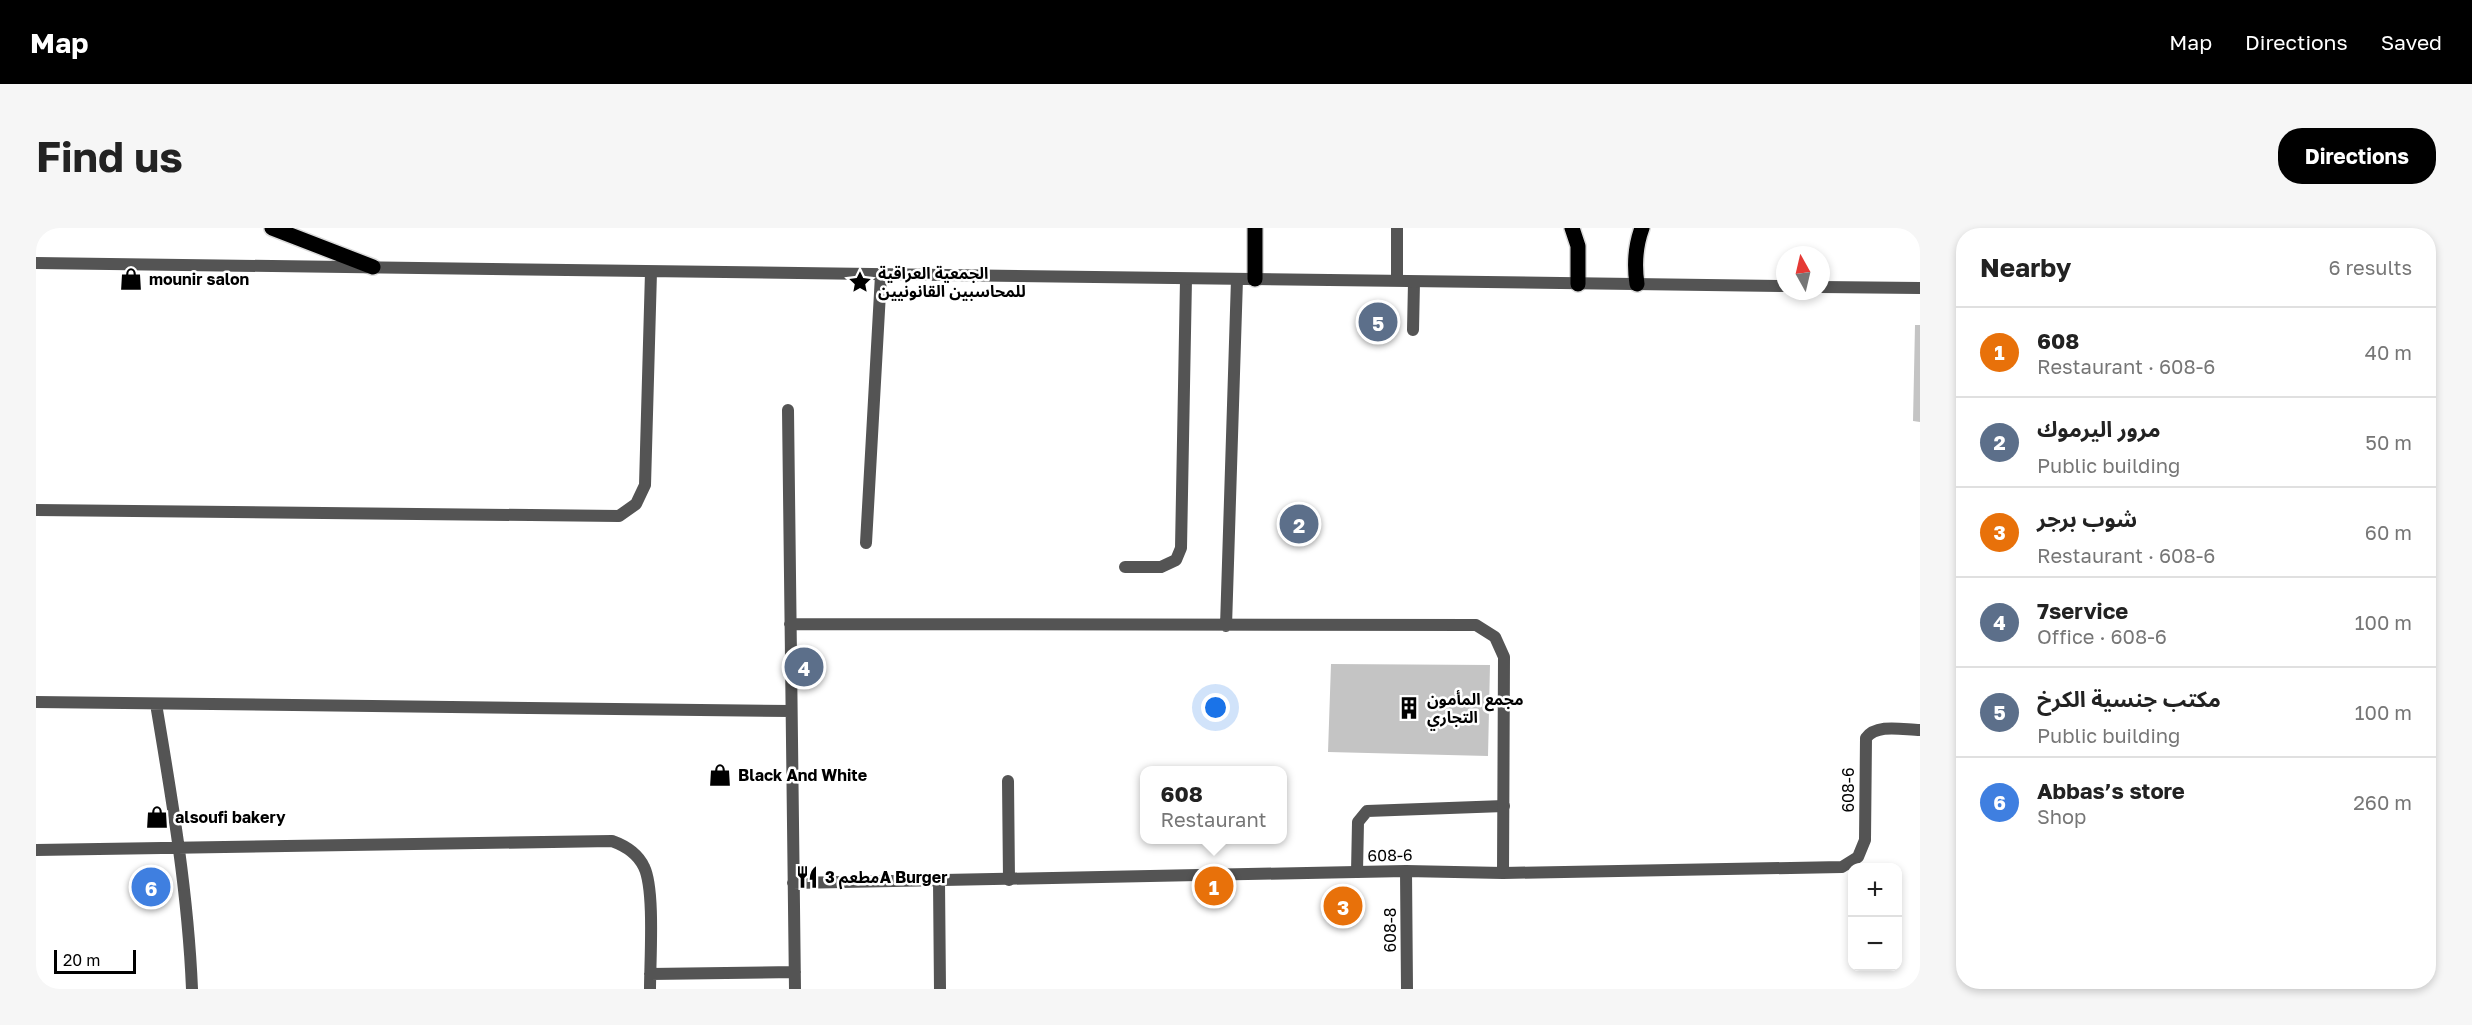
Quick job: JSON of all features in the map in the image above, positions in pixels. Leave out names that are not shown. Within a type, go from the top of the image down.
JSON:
[{"type":"main road","points":[[272,228],[373,267]]},
{"type":"main road","points":[[1255,228],[1255,279]]},
{"type":"main road","points":[[1572,228],[1579,256],[1578,284]]},
{"type":"main road","points":[[1637,284],[1634,266],[1636,247],[1642,228]]},
{"type":"street","points":[[1396,228],[1397,281]]},
{"type":"street","points":[[36,263],[1776,286]]},
{"type":"street","points":[[36,510],[618,516],[636,504],[645,485],[651,272]]},
{"type":"street","points":[[866,543],[881,275]]},
{"type":"street","points":[[1125,567],[1161,567],[1176,560],[1181,548],[1186,279]]},
{"type":"street","points":[[1226,626],[1237,279]]},
{"type":"street","points":[[1413,330],[1414,282]]},
{"type":"street","points":[[1830,286],[1920,288]]},
{"type":"street","points":[[788,410],[795,989]]},
{"type":"street","points":[[790,624],[1465,625],[1487,629],[1502,646],[1504,657],[1503,873]]},
{"type":"street","points":[[36,702],[791,711]]},
{"type":"street","points":[[156,704],[180,847],[189,923],[192,989]]},
{"type":"street","name":"608-6","points":[[793,883],[939,882],[1406,871],[1503,873],[1842,867],[1851,863],[1863,849],[1865,744],[1869,734],[1879,729],[1920,730]]},
{"type":"street","points":[[1008,781],[1009,880]]},
{"type":"street","points":[[1357,872],[1358,822],[1367,811],[1504,806]]},
{"type":"street","points":[[36,850],[612,842],[622,845],[639,858],[649,881],[650,989]]},
{"type":"street","name":"608-8","points":[[1406,871],[1407,989]]},
{"type":"street","points":[[939,882],[940,989]]},
{"type":"street","points":[[650,974],[795,972]]},
{"type":"building","points":[[1915,325],[1920,325],[1920,422],[1913,421]]},
{"type":"building","name":"مجمع المأمون التجاري","points":[[1331,664],[1490,665],[1488,756],[1328,752]]},
{"type":"place","name":"mounir salon","points":[[131,279]]},
{"type":"place","name":"الجمعية العراقية للمحاسبين القانونيين","points":[[860,282]]},
{"type":"place","name":"مكتب جنسية الكرخ","points":[[1378,322]]},
{"type":"place","name":"مرور اليرموك","points":[[1299,524]]},
{"type":"place","name":"7service","points":[[804,667]]},
{"type":"place","name":"مجمع المأمون التجاري","points":[[1409,708]]},
{"type":"place","name":"Black And White","points":[[720,775]]},
{"type":"place","name":"alsoufi bakery","points":[[157,817]]},
{"type":"place","name":"مطعم 3A Burger","points":[[807,877]]},
{"type":"place","name":"608","points":[[1214,886]]},
{"type":"place","name":"Abbas’s store","points":[[151,887]]},
{"type":"place","name":"شوب برجر","points":[[1343,906]]}]
